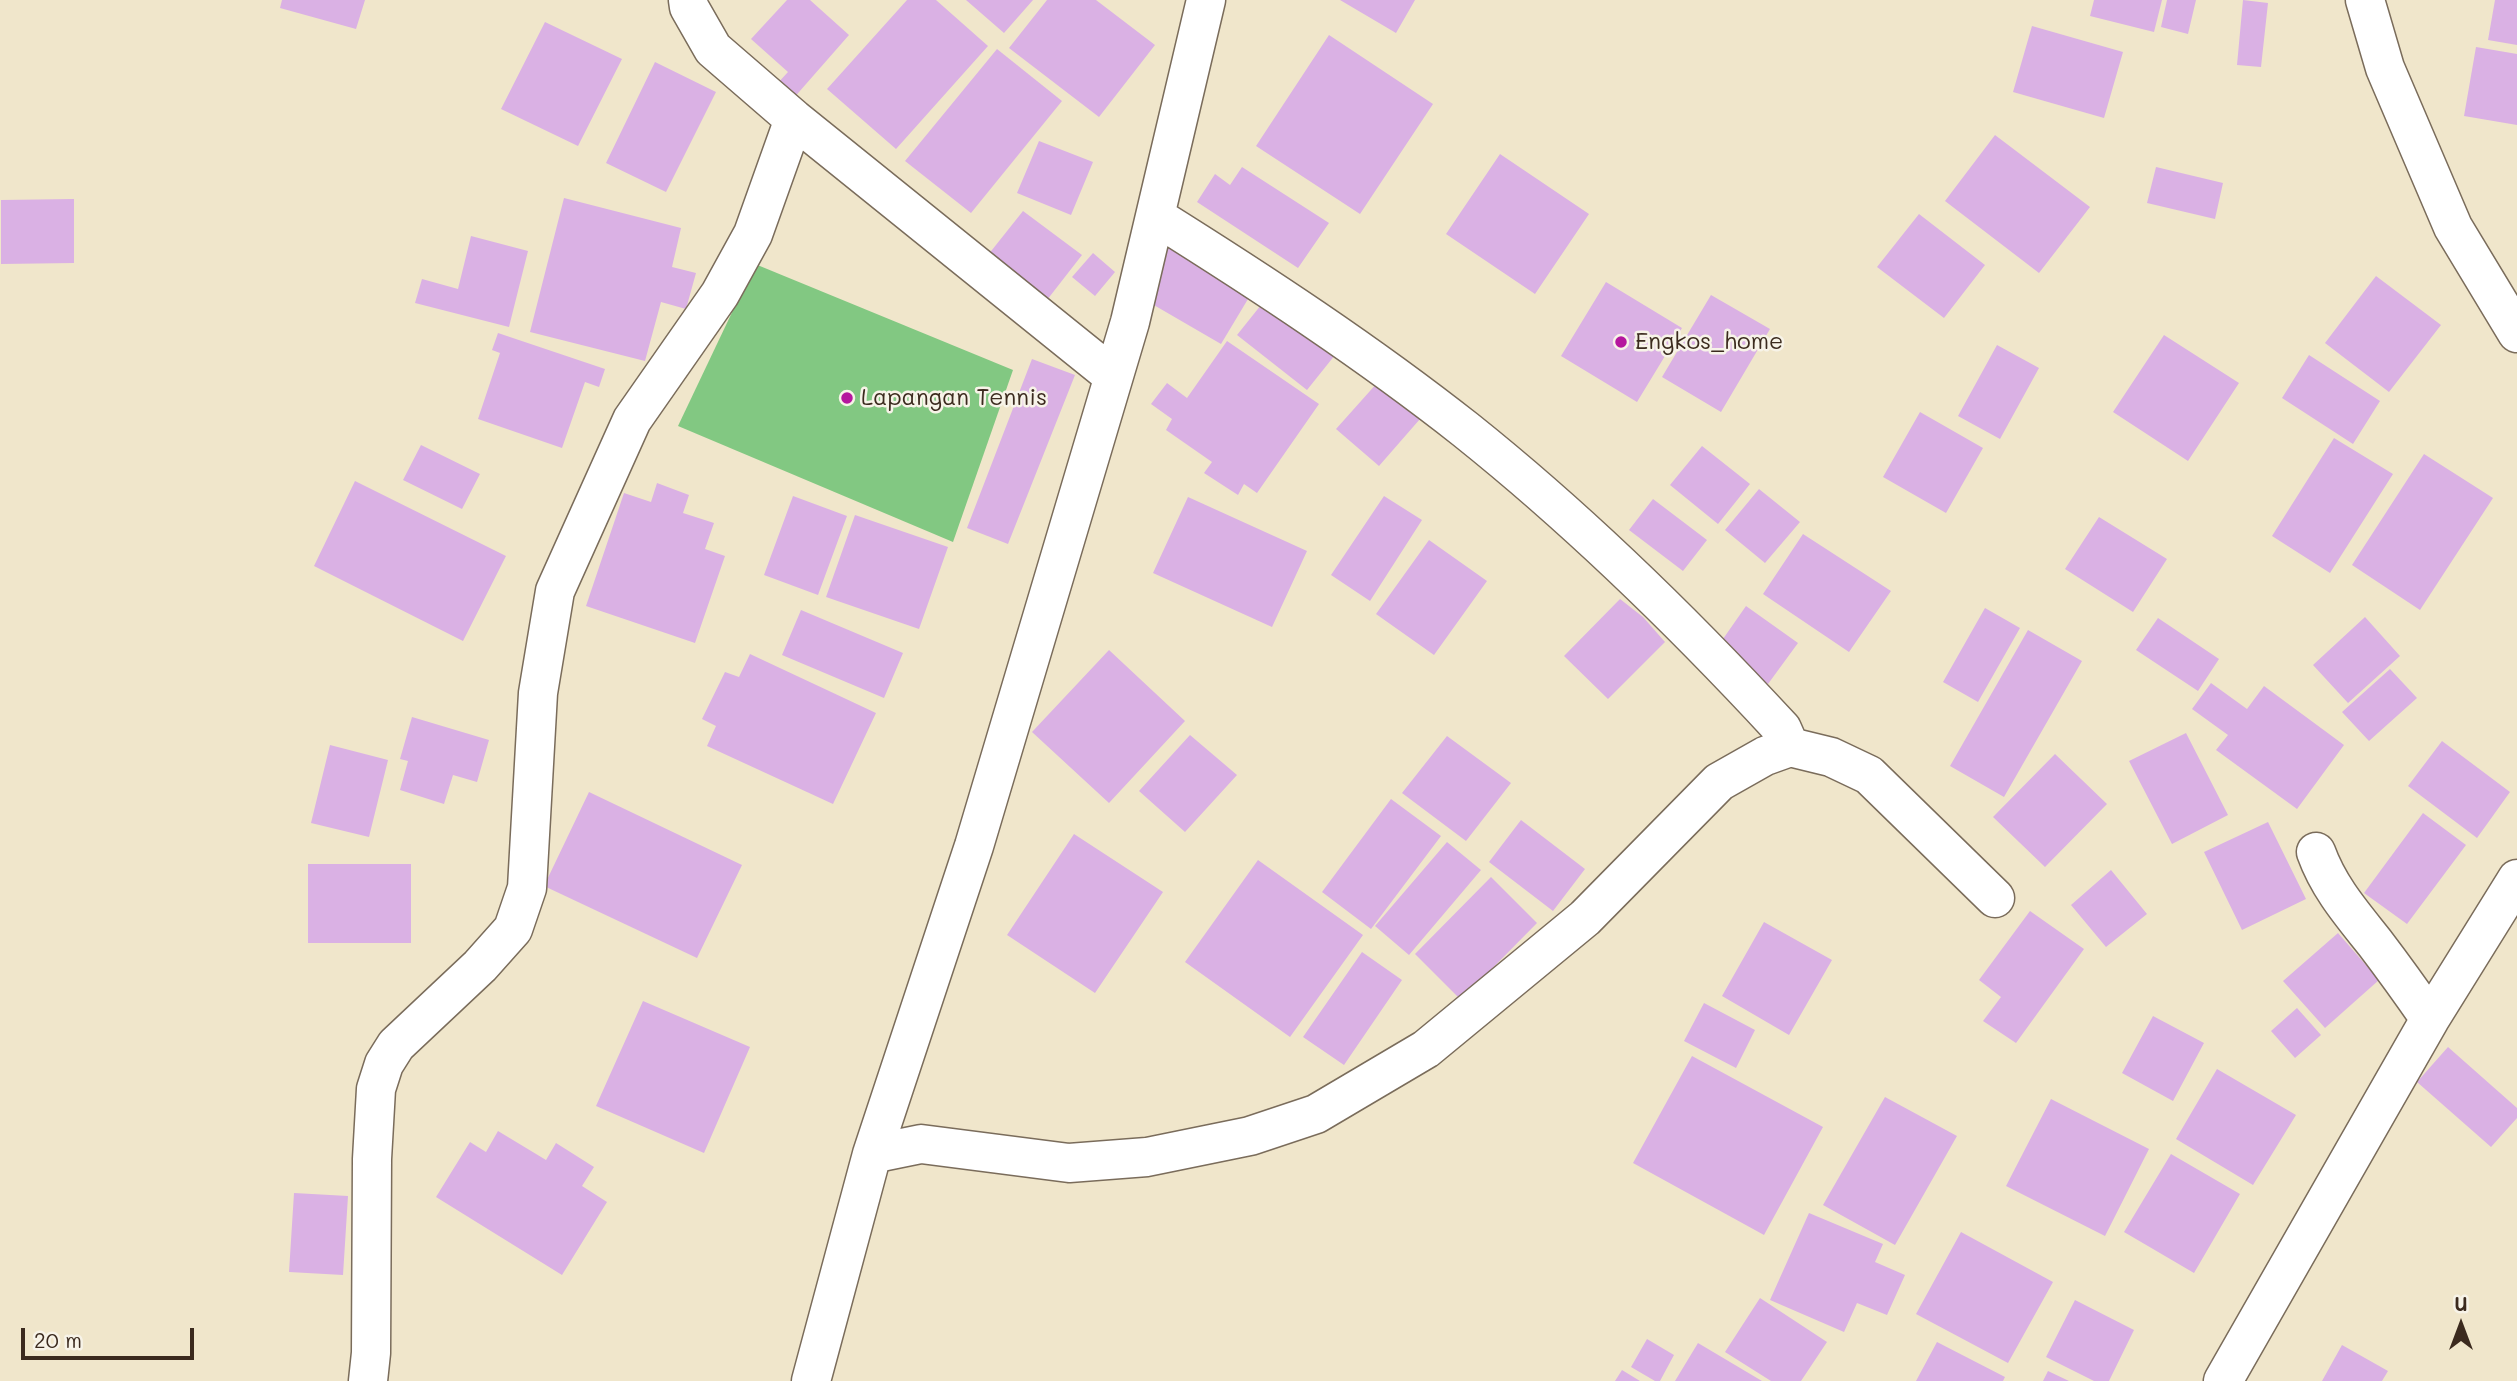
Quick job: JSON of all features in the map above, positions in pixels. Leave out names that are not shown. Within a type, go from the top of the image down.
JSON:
[{"type":"street","points":[[688,0],[689,7],[713,49],[794,119],[1114,376]]},
{"type":"street","points":[[811,1381],[872,1154],[974,846],[1130,322],[1206,0]]},
{"type":"street","points":[[2365,0],[2385,68],[2453,227],[2517,333]]},
{"type":"street","points":[[368,1381],[372,1353],[372,1159],[376,1088],[384,1064],[396,1045],[480,966],[513,929],[527,888],[538,693],[555,591],[632,420],[720,294],[753,234],[794,119]]},
{"type":"street","points":[[1155,216],[1280,295],[1475,438],[1645,587],[1783,729],[1790,747]]},
{"type":"street","points":[[872,1154],[921,1144],[1069,1163],[1147,1157],[1250,1136],[1316,1114],[1426,1049],[1585,918],[1719,782],[1765,756],[1790,747],[1831,757],[1869,775],[1995,898]]},
{"type":"street","points":[[2316,852],[2325,875],[2346,909],[2404,981],[2430,1019]]},
{"type":"street","points":[[2223,1381],[2430,1019],[2517,879]]},
{"type":"green space","name":"Lapangan Tennis","points":[[755,264],[1013,370],[953,542],[678,426]]},
{"type":"building","points":[[282,0],[365,0],[356,29],[280,8]]},
{"type":"building","points":[[787,0],[810,0],[849,35],[792,100],[776,85],[788,72],[751,39]]},
{"type":"building","points":[[907,0],[936,0],[988,46],[896,149],[827,89]]},
{"type":"building","points":[[966,0],[1033,0],[1004,33]]},
{"type":"building","points":[[1047,0],[1096,0],[1155,45],[1099,117],[1009,48]]},
{"type":"building","points":[[1340,0],[1415,0],[1396,33]]},
{"type":"building","points":[[2094,0],[2162,0],[2154,32],[2090,16]]},
{"type":"building","points":[[2167,0],[2196,0],[2188,34],[2161,27]]},
{"type":"building","points":[[2243,0],[2268,3],[2261,67],[2237,65]]},
{"type":"building","points":[[2495,0],[2517,0],[2517,45],[2488,40]]},
{"type":"building","points":[[545,22],[622,59],[578,146],[501,109]]},
{"type":"building","points":[[2032,26],[2123,52],[2104,118],[2013,92]]},
{"type":"building","points":[[1329,35],[1433,104],[1360,214],[1256,146]]},
{"type":"building","points":[[2476,47],[2517,54],[2517,125],[2464,116]]},
{"type":"building","points":[[997,49],[1062,101],[971,213],[905,161]]},
{"type":"building","points":[[655,62],[716,92],[666,192],[606,163]]},
{"type":"building","points":[[1995,135],[2090,207],[2039,273],[1945,201]]},
{"type":"building","points":[[1039,141],[1093,162],[1071,215],[1017,193]]},
{"type":"building","points":[[1500,154],[1589,214],[1535,294],[1446,234]]},
{"type":"building","points":[[1242,167],[1329,223],[1298,268],[1197,202],[1215,174],[1230,185]]},
{"type":"building","points":[[2156,167],[2223,183],[2215,219],[2147,203]]},
{"type":"building","points":[[564,198],[681,228],[672,267],[696,273],[686,309],[661,302],[645,361],[530,332]]},
{"type":"building","points":[[74,199],[74,263],[1,264],[1,200]]},
{"type":"building","points":[[1023,211],[1082,255],[1047,300],[988,255]]},
{"type":"building","points":[[1919,214],[1985,265],[1944,318],[1877,267]]},
{"type":"building","points":[[471,236],[528,251],[509,327],[415,303],[422,279],[458,289]]},
{"type":"building","points":[[1175,236],[1257,284],[1221,344],[1140,297]]},
{"type":"building","points":[[1093,253],[1115,272],[1095,296],[1072,277]]},
{"type":"building","points":[[2376,276],[2441,325],[2389,392],[2325,343]]},
{"type":"building","name":"Engkos_home","points":[[1606,282],[1682,328],[1637,402],[1561,356]]},
{"type":"building","points":[[1269,295],[1339,350],[1307,390],[1237,335]]},
{"type":"building","points":[[1711,295],[1770,329],[1721,412],[1662,377]]},
{"type":"building","points":[[498,333],[605,369],[599,387],[585,382],[562,448],[478,419],[500,353],[492,350]]},
{"type":"building","points":[[2164,335],[2239,383],[2188,461],[2113,412]]},
{"type":"building","points":[[1227,341],[1319,404],[1257,493],[1244,484],[1238,495],[1204,473],[1212,462],[1166,430],[1172,419],[1151,404],[1167,383],[1187,398]]},
{"type":"building","points":[[1997,345],[2039,368],[2000,439],[1958,416]]},
{"type":"building","points":[[2309,355],[2380,401],[2353,444],[2282,398]]},
{"type":"building","points":[[1032,359],[1075,375],[1008,544],[967,528]]},
{"type":"building","points":[[1378,382],[1420,419],[1379,466],[1336,429]]},
{"type":"building","points":[[1920,412],[1983,448],[1946,513],[1883,477]]},
{"type":"building","points":[[2334,438],[2393,474],[2330,573],[2272,536]]},
{"type":"building","points":[[421,445],[480,474],[462,509],[403,480]]},
{"type":"building","points":[[1702,446],[1750,484],[1718,524],[1670,485]]},
{"type":"building","points":[[2424,454],[2493,498],[2420,610],[2352,565]]},
{"type":"building","points":[[355,481],[506,556],[463,641],[314,566]]},
{"type":"building","points":[[657,483],[689,495],[683,513],[714,523],[705,549],[725,556],[695,643],[586,606],[624,493],[651,502]]},
{"type":"building","points":[[1759,489],[1800,522],[1765,563],[1725,530]]},
{"type":"building","points":[[793,496],[847,516],[818,595],[764,575]]},
{"type":"building","points":[[1384,496],[1422,520],[1370,601],[1331,575]]},
{"type":"building","points":[[1188,497],[1307,551],[1272,627],[1153,573]]},
{"type":"building","points":[[1653,499],[1707,540],[1683,571],[1629,530]]},
{"type":"building","points":[[855,515],[948,547],[919,629],[826,597]]},
{"type":"building","points":[[2099,517],[2167,559],[2133,612],[2065,569]]},
{"type":"building","points":[[1803,534],[1891,591],[1849,652],[1763,594]]},
{"type":"building","points":[[1429,540],[1487,581],[1434,655],[1376,614]]},
{"type":"building","points":[[1620,599],[1643,617],[1665,642],[1608,699],[1564,656]]},
{"type":"building","points":[[1746,606],[1798,643],[1768,684],[1716,649]]},
{"type":"building","points":[[1985,608],[2020,628],[1978,702],[1943,682]]},
{"type":"building","points":[[801,610],[903,653],[884,698],[782,655]]},
{"type":"building","points":[[2365,617],[2400,656],[2348,703],[2313,665]]},
{"type":"building","points":[[2158,618],[2219,659],[2198,691],[2136,650]]},
{"type":"building","points":[[2028,630],[2082,661],[2004,797],[1950,766]]},
{"type":"building","points":[[1109,650],[1185,721],[1109,803],[1032,732]]},
{"type":"building","points":[[750,654],[876,713],[833,804],[707,746],[716,726],[702,719],[725,672],[739,677]]},
{"type":"building","points":[[2390,669],[2417,698],[2369,741],[2342,712]]},
{"type":"building","points":[[2211,683],[2247,709],[2264,686],[2344,745],[2297,809],[2216,750],[2228,735],[2192,709]]},
{"type":"building","points":[[412,717],[489,740],[477,782],[453,775],[444,804],[400,790],[408,761],[400,759]]},
{"type":"building","points":[[2186,733],[2228,815],[2172,844],[2129,761]]},
{"type":"building","points":[[1190,735],[1237,775],[1185,832],[1139,791]]},
{"type":"building","points":[[1447,736],[1511,783],[1466,841],[1402,793]]},
{"type":"building","points":[[2442,741],[2510,792],[2477,838],[2408,786]]},
{"type":"building","points":[[330,745],[388,760],[369,837],[311,823]]},
{"type":"building","points":[[2055,754],[2107,804],[2045,867],[1993,817]]},
{"type":"building","points":[[589,792],[742,865],[697,958],[544,886]]},
{"type":"building","points":[[1391,799],[1441,836],[1371,929],[1322,892]]},
{"type":"building","points":[[2423,813],[2466,845],[2407,924],[2364,893]]},
{"type":"building","points":[[1521,820],[1585,869],[1553,911],[1489,862]]},
{"type":"building","points":[[2268,822],[2306,899],[2242,930],[2204,852]]},
{"type":"building","points":[[1074,834],[1163,892],[1095,993],[1007,935]]},
{"type":"building","points":[[1447,842],[1481,870],[1409,955],[1375,926]]},
{"type":"building","points":[[1258,860],[1363,935],[1290,1037],[1185,962]]},
{"type":"building","points":[[308,864],[411,864],[411,943],[308,943]]},
{"type":"building","points":[[2111,870],[2147,914],[2106,947],[2071,905]]},
{"type":"building","points":[[1491,877],[1537,923],[1461,1000],[1415,954]]},
{"type":"building","points":[[2030,911],[2084,949],[2016,1043],[1983,1021],[2001,997],[1979,980]]},
{"type":"building","points":[[1764,922],[1832,960],[1789,1035],[1722,996]]},
{"type":"building","points":[[2338,933],[2379,980],[2325,1028],[2283,981]]},
{"type":"building","points":[[1362,952],[1402,980],[1344,1065],[1303,1037]]},
{"type":"building","points":[[643,1001],[750,1047],[704,1153],[596,1106]]},
{"type":"building","points":[[1704,1003],[1755,1030],[1736,1068],[1684,1041]]},
{"type":"building","points":[[2297,1008],[2321,1035],[2295,1058],[2271,1031]]},
{"type":"building","points":[[2153,1016],[2204,1043],[2173,1101],[2122,1073]]},
{"type":"building","points":[[2448,1047],[2517,1108],[2517,1118],[2491,1147],[2417,1082]]},
{"type":"building","points":[[1692,1056],[1823,1127],[1764,1235],[1633,1163]]},
{"type":"building","points":[[2217,1069],[2296,1115],[2253,1185],[2176,1139]]},
{"type":"building","points":[[1885,1097],[1957,1136],[1895,1245],[1823,1205]]},
{"type":"building","points":[[2051,1099],[2149,1149],[2105,1236],[2006,1186]]},
{"type":"building","points":[[498,1131],[546,1160],[556,1143],[594,1167],[582,1186],[607,1202],[562,1275],[436,1197],[470,1142],[486,1152]]},
{"type":"building","points":[[2171,1154],[2240,1194],[2194,1273],[2124,1232]]},
{"type":"building","points":[[294,1193],[348,1196],[343,1275],[289,1272]]},
{"type":"building","points":[[1809,1213],[1883,1244],[1875,1262],[1905,1275],[1887,1315],[1857,1303],[1844,1332],[1770,1300]]},
{"type":"building","points":[[1961,1232],[2053,1282],[2008,1363],[1916,1314]]},
{"type":"building","points":[[1760,1298],[1827,1342],[1801,1381],[1771,1381],[1725,1352]]},
{"type":"building","points":[[2075,1300],[2134,1330],[2109,1381],[2094,1381],[2046,1357]]},
{"type":"building","points":[[1647,1339],[1674,1355],[1660,1381],[1655,1381],[1631,1367]]},
{"type":"building","points":[[1937,1342],[2005,1377],[2003,1381],[1916,1381]]},
{"type":"building","points":[[1698,1343],[1762,1381],[1675,1381]]},
{"type":"building","points":[[2342,1345],[2388,1371],[2382,1381],[2322,1381]]},
{"type":"building","points":[[1622,1370],[1640,1381],[1615,1381]]},
{"type":"building","points":[[2048,1371],[2069,1381],[2043,1381]]},
{"type":"place","name":"Engkos_home","points":[[1621,342]]},
{"type":"place","name":"Lapangan Tennis","points":[[847,398]]}]
